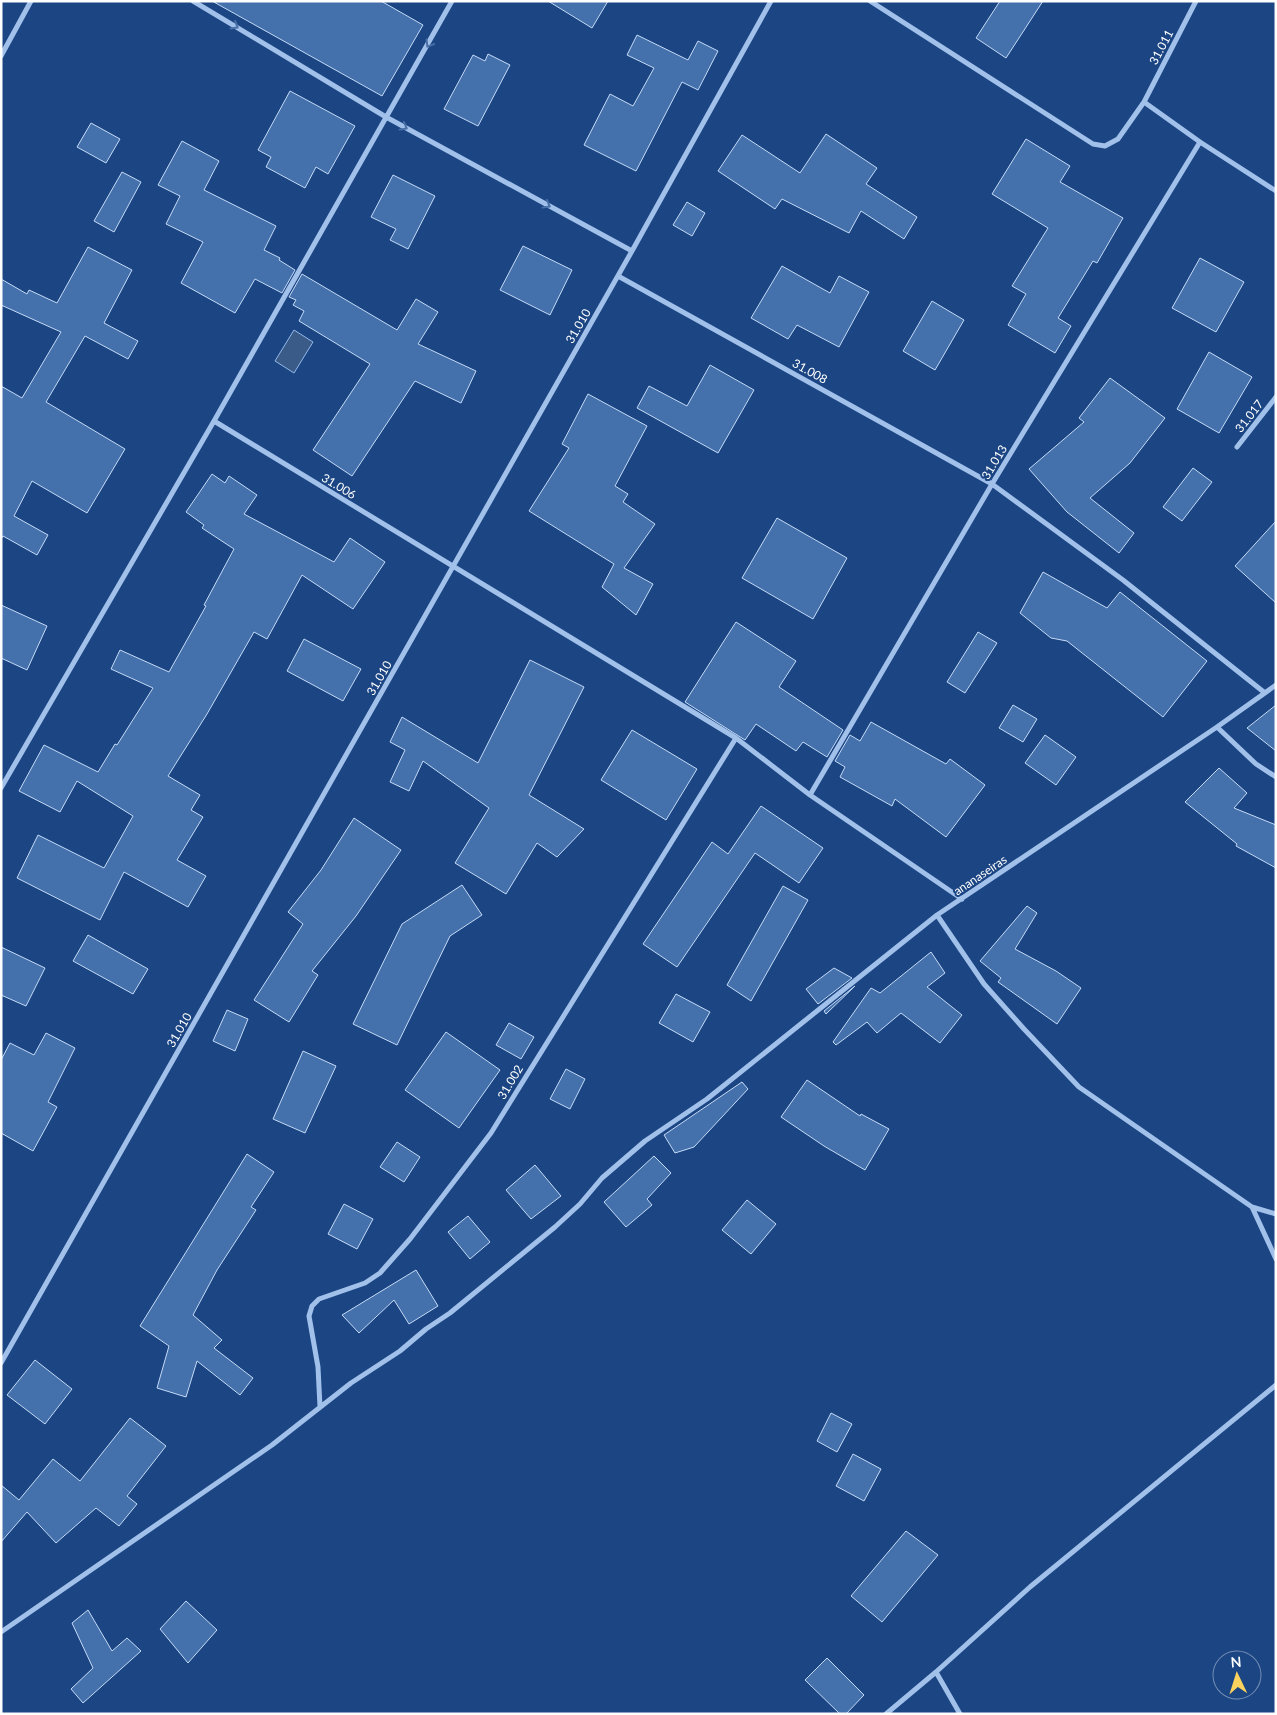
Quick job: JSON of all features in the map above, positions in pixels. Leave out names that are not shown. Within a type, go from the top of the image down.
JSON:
[{"type":"street","points":[[1,56],[31,1]]},
{"type":"street","points":[[193,1],[386,117],[632,252]]},
{"type":"street","points":[[1,788],[214,421],[452,1]]},
{"type":"street","name":"31.010","points":[[1,1363],[632,252],[771,1]]},
{"type":"street","name":"31.011","points":[[870,1],[1093,144],[1106,146],[1118,140],[1144,102],[1196,1]]},
{"type":"street","points":[[1144,102],[1200,142],[1276,191]]},
{"type":"street","name":"31.013","points":[[810,795],[992,484],[1200,142]]},
{"type":"street","name":"31.008","points":[[618,276],[992,484],[1123,580],[1265,693]]},
{"type":"street","name":"31.017","points":[[1237,447],[1276,397]]},
{"type":"street","name":"31.006","points":[[214,421],[736,738],[810,795],[962,900]]},
{"type":"street","name":"ananaseiras","points":[[1,1632],[272,1445],[320,1407],[450,1313],[555,1227],[580,1204],[602,1178],[645,1141],[707,1099],[937,915],[1217,727],[1276,685]]},
{"type":"street","points":[[1217,727],[1256,764],[1276,777]]},
{"type":"street","name":"31.002","points":[[320,1407],[318,1367],[309,1316],[312,1306],[319,1299],[364,1283],[380,1273],[410,1239],[491,1133],[736,738]]},
{"type":"street","points":[[937,915],[984,984],[1079,1087],[1252,1207],[1276,1214]]},
{"type":"street","points":[[1252,1207],[1276,1259]]},
{"type":"street","points":[[886,1714],[936,1672],[1030,1587],[1276,1385]]},
{"type":"street","points":[[936,1672],[960,1714]]},
{"type":"water","points":[[294,330],[313,342],[294,373],[275,361]]},
{"type":"building","points":[[212,1],[381,1],[423,25],[382,96]]},
{"type":"building","points":[[548,1],[608,1],[592,28]]},
{"type":"building","points":[[1000,1],[1043,1],[1006,58],[976,38]]},
{"type":"building","points":[[637,35],[688,60],[698,41],[718,51],[698,90],[682,82],[636,171],[584,145],[610,94],[633,106],[654,68],[627,55]]},
{"type":"building","points":[[488,54],[510,65],[478,126],[444,109],[473,55],[485,61]]},
{"type":"building","points":[[290,91],[355,126],[328,174],[316,167],[305,188],[266,167],[271,157],[258,150]]},
{"type":"building","points":[[91,123],[120,139],[106,163],[77,147]]},
{"type":"building","points":[[826,134],[877,168],[866,184],[917,217],[904,239],[861,211],[849,233],[782,199],[775,209],[718,171],[742,135],[800,173]]},
{"type":"building","points":[[1026,139],[1070,166],[1060,182],[1123,218],[1097,263],[1093,261],[1058,318],[1071,326],[1055,353],[1008,325],[1026,294],[1012,286],[1048,228],[992,194]]},
{"type":"building","points":[[182,141],[219,161],[204,190],[276,226],[264,250],[280,258],[279,260],[295,270],[282,293],[255,279],[235,313],[181,283],[203,242],[166,224],[180,196],[158,185]]},
{"type":"building","points":[[122,172],[141,182],[114,232],[94,221]]},
{"type":"building","points":[[393,175],[435,196],[408,249],[390,240],[396,229],[371,217]]},
{"type":"building","points":[[687,202],[705,213],[692,236],[673,225]]},
{"type":"building","points":[[523,246],[572,270],[550,315],[500,290]]},
{"type":"building","points":[[88,247],[132,270],[104,323],[138,341],[128,359],[85,336],[46,402],[125,449],[87,513],[32,481],[14,516],[48,535],[37,555],[3,536],[1,539],[1,386],[22,398],[61,332],[1,305],[1,279],[27,294],[29,290],[57,303]]},
{"type":"building","points":[[1200,258],[1244,282],[1216,332],[1172,308]]},
{"type":"building","points":[[782,266],[830,293],[839,276],[869,292],[839,347],[797,325],[788,339],[751,318]]},
{"type":"building","points":[[302,274],[397,330],[416,299],[438,312],[418,344],[476,371],[461,403],[415,381],[352,476],[313,450],[370,364],[299,321],[304,311],[293,305],[296,300],[289,297]]},
{"type":"building","points":[[932,301],[964,320],[935,370],[903,351]]},
{"type":"building","points":[[1209,352],[1252,377],[1219,433],[1177,409]]},
{"type":"building","points":[[710,365],[754,390],[718,453],[637,408],[649,386],[687,406]]},
{"type":"building","points":[[1110,378],[1165,418],[1130,463],[1090,498],[1134,533],[1119,553],[1067,512],[1029,469],[1084,422],[1079,418]]},
{"type":"building","points":[[588,394],[647,426],[615,486],[628,494],[623,502],[655,524],[624,568],[653,584],[636,615],[602,587],[614,564],[529,511],[569,448],[562,444]]},
{"type":"building","points":[[1193,468],[1212,482],[1182,521],[1163,507]]},
{"type":"building","points":[[212,474],[225,483],[229,476],[257,495],[244,514],[334,562],[350,538],[385,562],[353,609],[302,575],[267,639],[254,632],[207,714],[168,776],[200,795],[191,810],[203,817],[177,860],[206,876],[188,907],[124,872],[100,920],[17,878],[38,835],[104,868],[133,816],[77,781],[60,812],[19,791],[44,745],[98,772],[153,688],[111,669],[120,650],[169,672],[206,606],[204,605],[234,549],[202,528],[204,525],[186,512]]},
{"type":"building","points":[[777,518],[847,558],[813,619],[742,578]]},
{"type":"building","points":[[1276,521],[1276,603],[1235,566]]},
{"type":"building","points":[[1043,572],[1107,608],[1120,592],[1207,661],[1163,717],[1067,641],[1051,638],[1020,613]]},
{"type":"building","points":[[1,605],[47,626],[27,670],[1,658]]},
{"type":"building","points":[[736,622],[796,661],[779,687],[843,730],[827,757],[803,742],[796,751],[756,724],[745,740],[685,702]]},
{"type":"building","points":[[978,632],[997,643],[965,693],[947,682]]},
{"type":"building","points":[[304,639],[361,669],[343,701],[287,671]]},
{"type":"building","points":[[530,660],[584,687],[529,795],[584,829],[557,857],[537,843],[506,894],[455,863],[489,808],[423,761],[409,791],[390,782],[405,750],[390,742],[402,717],[478,763]]},
{"type":"building","points":[[1013,705],[1037,719],[1023,742],[999,728]]},
{"type":"building","points":[[1276,705],[1276,751],[1247,728]]},
{"type":"building","points":[[871,722],[946,764],[950,759],[985,785],[946,837],[895,799],[892,806],[840,777],[845,767],[835,761],[850,735],[860,741]]},
{"type":"building","points":[[632,730],[697,769],[666,820],[601,780]]},
{"type":"building","points":[[1045,735],[1076,757],[1056,785],[1025,763]]},
{"type":"building","points":[[1219,768],[1247,793],[1234,808],[1276,825],[1276,868],[1236,846],[1237,844],[1185,802]]},
{"type":"building","points":[[761,806],[823,848],[799,883],[755,853],[677,967],[643,944],[712,842],[728,854]]},
{"type":"building","points":[[354,818],[401,850],[356,916],[312,971],[318,975],[289,1022],[254,1000],[303,924],[288,912],[321,870]]},
{"type":"building","points":[[462,885],[482,915],[450,936],[397,1045],[353,1024],[402,924]]},
{"type":"building","points":[[783,886],[808,900],[751,1001],[727,985]]},
{"type":"building","points":[[1027,906],[1037,913],[1015,949],[1056,971],[1081,988],[1057,1024],[998,982],[1001,978],[980,961]]},
{"type":"building","points":[[88,935],[148,969],[133,994],[73,961]]},
{"type":"building","points":[[1,947],[45,968],[26,1006],[1,995]]},
{"type":"building","points":[[931,952],[945,973],[927,987],[962,1015],[940,1043],[901,1013],[877,1033],[867,1022],[836,1045],[833,1042],[871,988],[880,993]]},
{"type":"building","points":[[834,968],[852,978],[818,1004],[806,989]]},
{"type":"building","points":[[855,986],[826,1014],[824,1011]]},
{"type":"building","points":[[676,994],[710,1012],[693,1042],[659,1023]]},
{"type":"building","points":[[227,1010],[248,1019],[235,1051],[213,1041]]},
{"type":"building","points":[[509,1023],[534,1037],[521,1059],[496,1045]]},
{"type":"building","points":[[446,1032],[500,1070],[459,1128],[405,1090]]},
{"type":"building","points":[[46,1033],[75,1048],[48,1102],[57,1107],[33,1151],[1,1133],[1,1060],[10,1043],[34,1055]]},
{"type":"building","points":[[303,1051],[336,1066],[305,1133],[273,1119]]},
{"type":"building","points":[[566,1069],[585,1079],[570,1109],[550,1099]]},
{"type":"building","points":[[807,1080],[860,1116],[861,1114],[889,1129],[865,1170],[824,1146],[781,1117]]},
{"type":"building","points":[[742,1082],[748,1089],[694,1147],[675,1153],[664,1135]]},
{"type":"building","points":[[397,1142],[420,1157],[404,1182],[380,1167]]},
{"type":"building","points":[[247,1154],[274,1172],[251,1207],[256,1210],[217,1270],[193,1315],[222,1340],[214,1348],[253,1378],[240,1395],[197,1361],[186,1397],[157,1388],[169,1346],[140,1326]]},
{"type":"building","points":[[654,1156],[671,1173],[647,1199],[652,1205],[626,1227],[604,1202]]},
{"type":"building","points":[[535,1165],[561,1196],[531,1219],[506,1190]]},
{"type":"building","points":[[747,1200],[776,1224],[751,1254],[722,1230]]},
{"type":"building","points":[[344,1204],[373,1219],[357,1249],[328,1234]]},
{"type":"building","points":[[468,1216],[490,1242],[470,1259],[448,1232]]},
{"type":"building","points":[[416,1270],[438,1306],[409,1324],[394,1300],[359,1333],[342,1315]]},
{"type":"building","points":[[35,1360],[72,1389],[45,1424],[7,1395]]},
{"type":"building","points":[[831,1413],[852,1424],[837,1452],[817,1441]]},
{"type":"building","points":[[130,1418],[166,1446],[127,1496],[137,1504],[119,1526],[96,1508],[56,1543],[27,1512],[1,1542],[1,1485],[19,1500],[53,1459],[80,1481]]},
{"type":"building","points":[[853,1454],[881,1469],[864,1501],[836,1486]]},
{"type":"building","points":[[906,1531],[938,1555],[882,1622],[851,1596]]},
{"type":"building","points":[[186,1601],[217,1630],[188,1663],[160,1629]]},
{"type":"building","points":[[88,1610],[112,1651],[127,1638],[141,1651],[83,1703],[71,1689],[93,1668],[72,1623]]},
{"type":"building","points":[[827,1658],[864,1695],[846,1714],[840,1714],[805,1680]]}]
